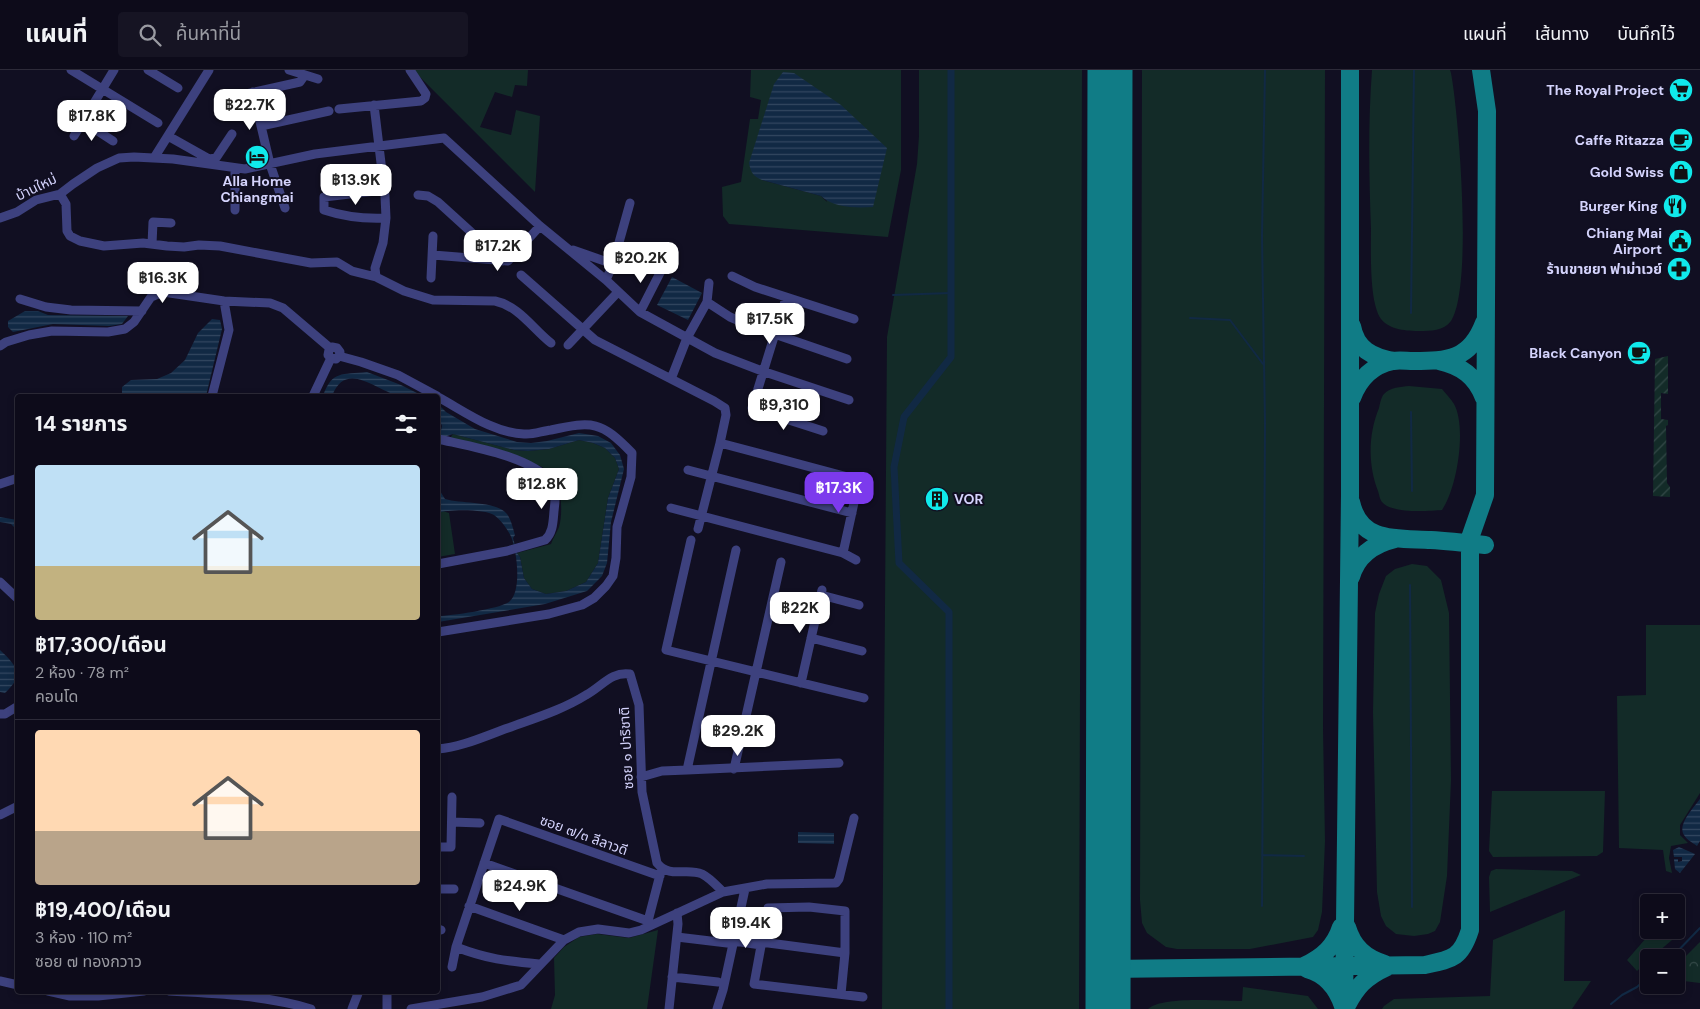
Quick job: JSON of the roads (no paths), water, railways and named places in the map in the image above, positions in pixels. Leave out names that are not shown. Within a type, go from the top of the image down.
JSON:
[{"type":"street","points":[[71,70],[158,123]]},
{"type":"street","points":[[74,136],[114,70]]},
{"type":"street","points":[[148,70],[178,88]]},
{"type":"street","points":[[154,158],[209,70]]},
{"type":"street","points":[[289,70],[318,80]]},
{"type":"street","points":[[339,109],[421,101],[425,98],[426,94],[410,70]]},
{"type":"street","points":[[285,208],[270,164],[262,126],[249,93],[300,82],[305,75]]},
{"type":"street","points":[[374,105],[386,218],[383,243],[375,268],[376,277]]},
{"type":"street","points":[[262,126],[329,111]]},
{"type":"street","points":[[84,122],[113,141]]},
{"type":"street","points":[[168,136],[209,159],[216,158],[232,134]]},
{"type":"street","name":"บ้านใหม่","points":[[0,218],[17,212],[36,200],[60,194],[107,162],[119,158],[154,158],[246,169],[314,154],[444,138],[540,226]]},
{"type":"street","points":[[235,168],[235,210]]},
{"type":"street","points":[[384,190],[324,198],[324,210],[343,216],[386,218]]},
{"type":"street","points":[[60,194],[66,204],[66,231],[75,240],[104,246],[152,244],[220,246],[311,263],[337,262],[352,271],[376,277],[404,291],[433,300],[496,301],[505,303],[552,343]]},
{"type":"street","points":[[418,195],[428,196],[438,202],[503,261]]},
{"type":"street","points":[[606,280],[613,264],[630,203]]},
{"type":"street","points":[[152,244],[152,222],[171,224]]},
{"type":"street","points":[[433,255],[508,261],[540,226],[606,280],[640,312],[715,353],[849,400]]},
{"type":"street","points":[[431,278],[434,236]]},
{"type":"street","points":[[566,248],[613,264]]},
{"type":"street","points":[[640,312],[663,267]]},
{"type":"street","points":[[521,275],[595,340],[714,400],[725,408],[726,415],[720,444],[698,529]]},
{"type":"street","points":[[732,276],[755,287],[786,298],[854,319]]},
{"type":"street","points":[[671,379],[688,338],[707,302],[709,283]]},
{"type":"street","points":[[0,346],[6,342],[30,335],[52,331],[116,332],[130,327],[151,297],[163,292],[224,300],[270,303],[283,308],[330,348],[328,352],[335,357],[361,362],[398,375],[433,394]]},
{"type":"street","points":[[568,346],[618,292]]},
{"type":"street","points":[[786,298],[752,408],[823,431]]},
{"type":"street","points":[[20,299],[46,307],[72,310],[142,312]]},
{"type":"street","points":[[213,394],[230,330],[224,300]]},
{"type":"street","points":[[707,302],[730,317],[847,359]]},
{"type":"street","points":[[314,394],[335,357]]},
{"type":"street","points":[[440,398],[488,425],[506,432],[526,435],[576,425],[592,425],[602,428],[619,438],[632,453],[631,477],[617,527],[616,558],[612,576],[606,586],[594,598],[582,605],[549,614],[440,632]]},
{"type":"street","points":[[440,440],[500,454],[538,469],[553,483],[556,500],[552,530],[545,540],[507,551],[440,564]]},
{"type":"street","points":[[720,444],[859,480],[843,553]]},
{"type":"street","points":[[688,470],[852,513]]},
{"type":"street","points":[[0,484],[15,479]]},
{"type":"street","points":[[672,508],[843,553],[856,560]]},
{"type":"street","points":[[691,540],[666,650],[864,698]]},
{"type":"street","points":[[687,770],[736,550]]},
{"type":"street","points":[[734,769],[781,562]]},
{"type":"street","points":[[0,582],[15,596]]},
{"type":"street","points":[[801,683],[821,592],[859,605]]},
{"type":"street","points":[[811,638],[862,651]]},
{"type":"street","name":"ซอย ๑ ปาริชาติ","points":[[440,749],[473,741],[571,704],[591,693],[607,680],[622,673],[630,674],[639,704],[642,792],[654,856],[661,872]]},
{"type":"street","points":[[0,714],[5,714],[15,708]]},
{"type":"street","points":[[641,777],[662,771],[839,763]]},
{"type":"street","points":[[440,847],[451,847],[452,797]]},
{"type":"street","points":[[0,815],[15,808]]},
{"type":"street","points":[[411,1009],[482,997],[521,985],[564,940],[579,932],[598,929],[629,933],[723,892],[745,890],[767,884],[836,883],[840,875],[854,818]]},
{"type":"street","name":"ซอย ๗/๓ ลีลาวดี","points":[[484,863],[499,819],[661,872]]},
{"type":"street","points":[[452,822],[480,823]]},
{"type":"street","points":[[452,967],[456,947],[484,863],[648,924]]},
{"type":"street","points":[[648,924],[661,872],[700,873],[710,879],[723,892]]},
{"type":"street","points":[[440,889],[454,889]]},
{"type":"street","points":[[717,1009],[745,890]]},
{"type":"street","points":[[469,906],[564,940]]},
{"type":"street","points":[[841,994],[845,953],[845,911],[809,907],[768,908],[754,984],[863,997]]},
{"type":"street","points":[[669,1009],[677,937],[677,913]]},
{"type":"street","points":[[677,937],[761,942],[845,953]]},
{"type":"street","points":[[456,947],[482,957],[501,961],[539,964]]},
{"type":"street","points":[[672,977],[718,982]]},
{"type":"street","points":[[0,981],[15,984]]},
{"type":"street","points":[[71,994],[98,996],[116,994]]},
{"type":"street","points":[[244,994],[268,995],[311,1009]]},
{"type":"street","points":[[352,1009],[358,994]]},
{"type":"street","points":[[387,994],[387,1009]]},
{"type":"water","points":[[783,72],[794,73],[841,105],[887,148],[873,207],[839,205],[821,196],[762,180],[753,174],[749,163],[774,84]]},
{"type":"water","points":[[672,277],[702,293],[688,320],[657,305]]},
{"type":"water","points":[[25,311],[38,311],[48,315],[128,316],[122,324],[109,326],[53,324],[13,332],[8,327],[8,321]]},
{"type":"water","points":[[212,319],[220,320],[222,329],[206,394],[122,394],[122,387],[131,380],[157,379],[171,373],[185,360],[198,333]]},
{"type":"water","points":[[367,372],[419,394],[393,394],[362,380],[353,379],[345,380],[338,385],[333,394],[324,394],[334,378],[344,374]]},
{"type":"water","points":[[440,406],[446,412],[475,429],[517,442],[547,441],[579,433],[598,436],[611,443],[620,455],[624,469],[611,522],[607,563],[602,576],[587,591],[545,604],[440,622],[440,616],[485,610],[509,602],[516,590],[517,572],[512,539],[499,520],[490,513],[483,512],[466,510],[440,513],[440,491],[445,499],[494,506],[506,513],[511,521],[515,535],[513,538],[520,557],[524,578],[532,589],[546,594],[566,591],[586,582],[598,563],[608,498],[619,469],[615,458],[605,448],[579,440],[549,449],[528,451],[514,450],[453,434],[444,437],[440,448],[442,426]]},
{"type":"water","points":[[0,517],[15,520],[15,528],[11,524],[0,522]]},
{"type":"water","points":[[0,650],[14,666],[15,681],[5,693],[0,692]]},
{"type":"water","points":[[1700,799],[1700,841],[1697,846],[1685,837],[1682,831],[1684,821]]},
{"type":"water","points":[[798,832],[834,833],[834,844],[798,843]]},
{"type":"water","points":[[1679,847],[1695,854],[1680,873],[1675,869],[1674,859],[1678,859],[1678,862],[1682,861],[1682,857],[1674,857],[1673,850]]},
{"type":"waterway","points":[[949,1009],[949,612],[899,563],[894,467],[904,417],[951,357],[951,70]]},
{"type":"waterway","points":[[1262,906],[1265,423],[1262,236],[1265,70]]},
{"type":"waterway","points":[[1411,313],[1414,70]]},
{"type":"waterway","points":[[893,295],[951,293]]},
{"type":"waterway","points":[[1190,318],[1230,320],[1263,364]]},
{"type":"waterway","points":[[1411,412],[1412,491]]},
{"type":"waterway","points":[[1410,585],[1412,907]]},
{"type":"waterway","points":[[1262,855],[1304,856]]},
{"type":"waterway","points":[[1680,949],[1700,928]]},
{"type":"waterway","points":[[1611,1004],[1640,984]]},
{"type":"place","name":"The Royal Project","points":[[1681,90]]},
{"type":"place","name":"Caffe Ritazza","points":[[1681,140]]},
{"type":"place","name":"Alla Home Chiangmai","points":[[257,157]]},
{"type":"place","name":"Gold Swiss","points":[[1681,172]]},
{"type":"place","name":"Burger King","points":[[1675,206]]},
{"type":"place","name":"Chiang Mai Airport","points":[[1680,241]]},
{"type":"place","name":"ร้านขายยา ฟาม่าเวย์","points":[[1679,269]]},
{"type":"place","name":"Black Canyon","points":[[1639,353]]},
{"type":"place","name":"VOR","points":[[937,499]]}]
